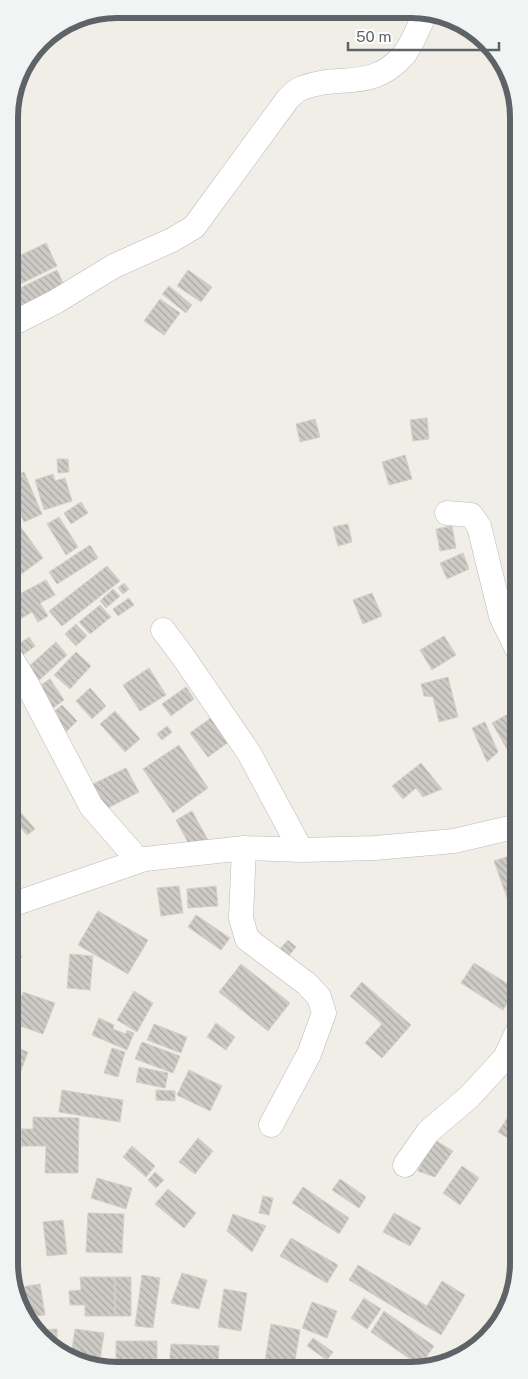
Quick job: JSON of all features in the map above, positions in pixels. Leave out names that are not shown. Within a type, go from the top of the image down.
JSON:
[{"type":"street","points":[[18,320],[55,302],[114,266],[172,240],[194,227],[287,100],[300,88],[316,84],[359,80],[382,74],[404,55],[422,18]]},
{"type":"street","points":[[447,513],[471,515],[479,526],[501,616],[510,635]]},
{"type":"street","points":[[162,630],[182,655],[249,754],[301,850]]},
{"type":"street","points":[[18,670],[91,806],[139,861]]},
{"type":"street","points":[[18,903],[139,861],[244,848],[301,850],[374,848],[454,841],[510,828]]},
{"type":"street","points":[[244,848],[241,918],[247,939],[307,984],[318,997],[324,1013],[310,1054],[271,1125]]},
{"type":"street","points":[[405,1165],[428,1132],[510,1063]]},
{"type":"building","points":[[46,243],[57,266],[18,285],[18,257]]},
{"type":"building","points":[[57,270],[64,285],[18,307],[18,289]]},
{"type":"building","points":[[188,270],[212,287],[201,302],[177,286]]},
{"type":"building","points":[[169,286],[192,305],[186,313],[162,294]]},
{"type":"building","points":[[160,299],[180,313],[164,335],[144,321]]},
{"type":"building","points":[[427,418],[429,439],[413,441],[410,420]]},
{"type":"building","points":[[315,419],[320,437],[300,442],[296,424]]},
{"type":"building","points":[[405,455],[412,479],[389,485],[382,462]]},
{"type":"building","points":[[57,459],[68,459],[69,472],[58,473]]},
{"type":"building","points":[[24,472],[42,514],[24,522],[18,509],[18,475]]},
{"type":"building","points":[[53,474],[55,481],[65,478],[72,501],[44,510],[35,480]]},
{"type":"building","points":[[81,502],[88,513],[71,524],[64,513]]},
{"type":"building","points":[[59,517],[78,547],[66,555],[47,524]]},
{"type":"building","points":[[348,524],[352,542],[338,546],[333,527]]},
{"type":"building","points":[[20,526],[43,558],[18,577],[18,527]]},
{"type":"building","points":[[452,526],[456,548],[440,551],[436,529]]},
{"type":"building","points":[[90,545],[98,558],[57,584],[49,572]]},
{"type":"building","points":[[463,553],[469,569],[447,579],[440,563]]},
{"type":"building","points":[[107,566],[120,581],[62,626],[49,611]]},
{"type":"building","points":[[46,580],[55,595],[40,603],[48,616],[38,622],[32,612],[20,619],[18,615],[18,595]]},
{"type":"building","points":[[124,583],[129,589],[123,594],[118,588]]},
{"type":"building","points":[[113,589],[120,596],[106,608],[100,601]]},
{"type":"building","points":[[372,593],[382,616],[363,624],[353,600]]},
{"type":"building","points":[[129,598],[134,605],[118,616],[113,609]]},
{"type":"building","points":[[100,605],[111,617],[90,634],[79,622]]},
{"type":"building","points":[[76,624],[87,636],[76,646],[65,634]]},
{"type":"building","points":[[444,636],[456,655],[432,670],[420,650]]},
{"type":"building","points":[[29,637],[35,646],[20,657],[18,654],[18,645]]},
{"type":"building","points":[[56,642],[67,655],[37,682],[26,669]]},
{"type":"building","points":[[76,652],[91,666],[70,689],[54,675]]},
{"type":"building","points":[[149,668],[166,695],[140,711],[123,685]]},
{"type":"building","points":[[448,677],[458,717],[439,722],[433,697],[424,696],[421,684]]},
{"type":"building","points":[[50,679],[64,700],[53,708],[38,687]]},
{"type":"building","points":[[186,687],[194,699],[171,716],[162,704]]},
{"type":"building","points":[[90,688],[106,706],[92,719],[76,701]]},
{"type":"building","points":[[62,705],[77,721],[65,733],[49,716]]},
{"type":"building","points":[[115,711],[140,739],[125,752],[100,724]]},
{"type":"building","points":[[510,713],[510,754],[492,723]]},
{"type":"building","points":[[212,717],[230,741],[208,757],[190,733]]},
{"type":"building","points":[[485,722],[498,752],[487,762],[472,728]]},
{"type":"building","points":[[167,726],[172,732],[162,740],[157,734]]},
{"type":"building","points":[[179,745],[208,788],[173,813],[143,769]]},
{"type":"building","points":[[421,763],[442,789],[423,797],[416,788],[403,799],[392,786]]},
{"type":"building","points":[[126,768],[139,792],[102,811],[89,786]]},
{"type":"building","points":[[18,809],[35,829],[27,835],[18,824]]},
{"type":"building","points":[[192,811],[208,840],[191,848],[176,820]]},
{"type":"building","points":[[509,856],[510,859],[510,906],[494,861]]},
{"type":"building","points":[[179,886],[183,913],[161,916],[157,888]]},
{"type":"building","points":[[216,886],[218,906],[188,908],[187,889]]},
{"type":"building","points":[[98,911],[148,940],[128,974],[78,945]]},
{"type":"building","points":[[196,915],[230,938],[221,950],[188,927]]},
{"type":"building","points":[[288,940],[296,947],[287,958],[278,951]]},
{"type":"building","points":[[70,954],[93,956],[90,990],[67,988]]},
{"type":"building","points":[[474,963],[510,985],[510,999],[503,1010],[461,983]]},
{"type":"building","points":[[241,964],[290,1003],[268,1031],[219,992]]},
{"type":"building","points":[[362,982],[411,1025],[382,1058],[365,1043],[382,1024],[350,996]]},
{"type":"building","points":[[134,991],[153,1003],[137,1032],[117,1020]]},
{"type":"building","points":[[23,992],[55,1003],[43,1034],[18,1025],[18,1006]]},
{"type":"building","points":[[99,1018],[114,1025],[113,1029],[126,1034],[127,1030],[134,1033],[127,1050],[92,1035]]},
{"type":"building","points":[[216,1023],[235,1037],[226,1050],[207,1037]]},
{"type":"building","points":[[154,1024],[187,1037],[181,1053],[147,1040]]},
{"type":"building","points":[[142,1042],[180,1056],[173,1073],[135,1059]]},
{"type":"building","points":[[18,1048],[28,1052],[18,1078]]},
{"type":"building","points":[[112,1048],[125,1052],[118,1077],[104,1073]]},
{"type":"building","points":[[139,1067],[168,1073],[165,1088],[136,1082]]},
{"type":"building","points":[[189,1070],[222,1086],[210,1111],[177,1095]]},
{"type":"building","points":[[62,1090],[123,1100],[120,1122],[59,1112]]},
{"type":"building","points":[[156,1090],[175,1091],[175,1101],[156,1100]]},
{"type":"building","points":[[33,1117],[79,1118],[78,1173],[45,1173],[46,1146],[21,1146],[21,1129],[33,1129]]},
{"type":"building","points":[[508,1117],[510,1118],[510,1139],[498,1132]]},
{"type":"building","points":[[18,1120],[20,1120],[18,1139]]},
{"type":"building","points":[[198,1138],[213,1151],[195,1174],[179,1162]]},
{"type":"building","points":[[433,1139],[453,1151],[435,1177],[418,1171]]},
{"type":"building","points":[[132,1146],[155,1166],[146,1177],[123,1157]]},
{"type":"building","points":[[462,1166],[479,1178],[460,1205],[443,1193]]},
{"type":"building","points":[[155,1172],[164,1180],[156,1188],[148,1180]]},
{"type":"building","points":[[97,1178],[132,1188],[126,1209],[91,1198]]},
{"type":"building","points":[[340,1179],[366,1197],[359,1208],[332,1190]]},
{"type":"building","points":[[303,1187],[349,1218],[339,1234],[292,1203]]},
{"type":"building","points":[[168,1189],[196,1213],[184,1228],[155,1204]]},
{"type":"building","points":[[263,1196],[273,1198],[269,1215],[259,1213]]},
{"type":"building","points":[[88,1213],[124,1214],[122,1253],[86,1252]]},
{"type":"building","points":[[394,1213],[421,1228],[410,1246],[383,1232]]},
{"type":"building","points":[[233,1214],[266,1226],[252,1252],[227,1231]]},
{"type":"building","points":[[63,1220],[67,1254],[47,1256],[43,1222]]},
{"type":"building","points":[[291,1238],[338,1265],[327,1283],[280,1256]]},
{"type":"building","points":[[358,1265],[427,1306],[442,1281],[465,1295],[441,1335],[349,1280]]},
{"type":"building","points":[[182,1273],[207,1280],[199,1309],[171,1303]]},
{"type":"building","points":[[142,1275],[160,1278],[153,1328],[135,1326]]},
{"type":"building","points":[[80,1277],[115,1277],[115,1316],[85,1316],[85,1305],[70,1305],[69,1291],[81,1290]]},
{"type":"building","points":[[115,1277],[131,1277],[131,1316],[115,1316]]},
{"type":"building","points":[[40,1284],[45,1315],[33,1316],[25,1301],[21,1287]]},
{"type":"building","points":[[224,1289],[247,1293],[241,1331],[218,1327]]},
{"type":"building","points":[[364,1298],[381,1309],[367,1329],[351,1318]]},
{"type":"building","points":[[312,1302],[337,1311],[327,1338],[302,1328]]},
{"type":"building","points":[[384,1311],[434,1346],[423,1361],[414,1362],[371,1332]]},
{"type":"building","points":[[271,1324],[300,1330],[295,1362],[265,1361]]},
{"type":"building","points":[[57,1329],[57,1342],[51,1337],[44,1330]]},
{"type":"building","points":[[75,1329],[104,1333],[100,1360],[72,1351]]},
{"type":"building","points":[[313,1338],[333,1352],[327,1360],[307,1346]]},
{"type":"building","points":[[116,1341],[157,1341],[157,1362],[116,1362]]},
{"type":"building","points":[[171,1344],[219,1346],[218,1362],[170,1362]]}]
